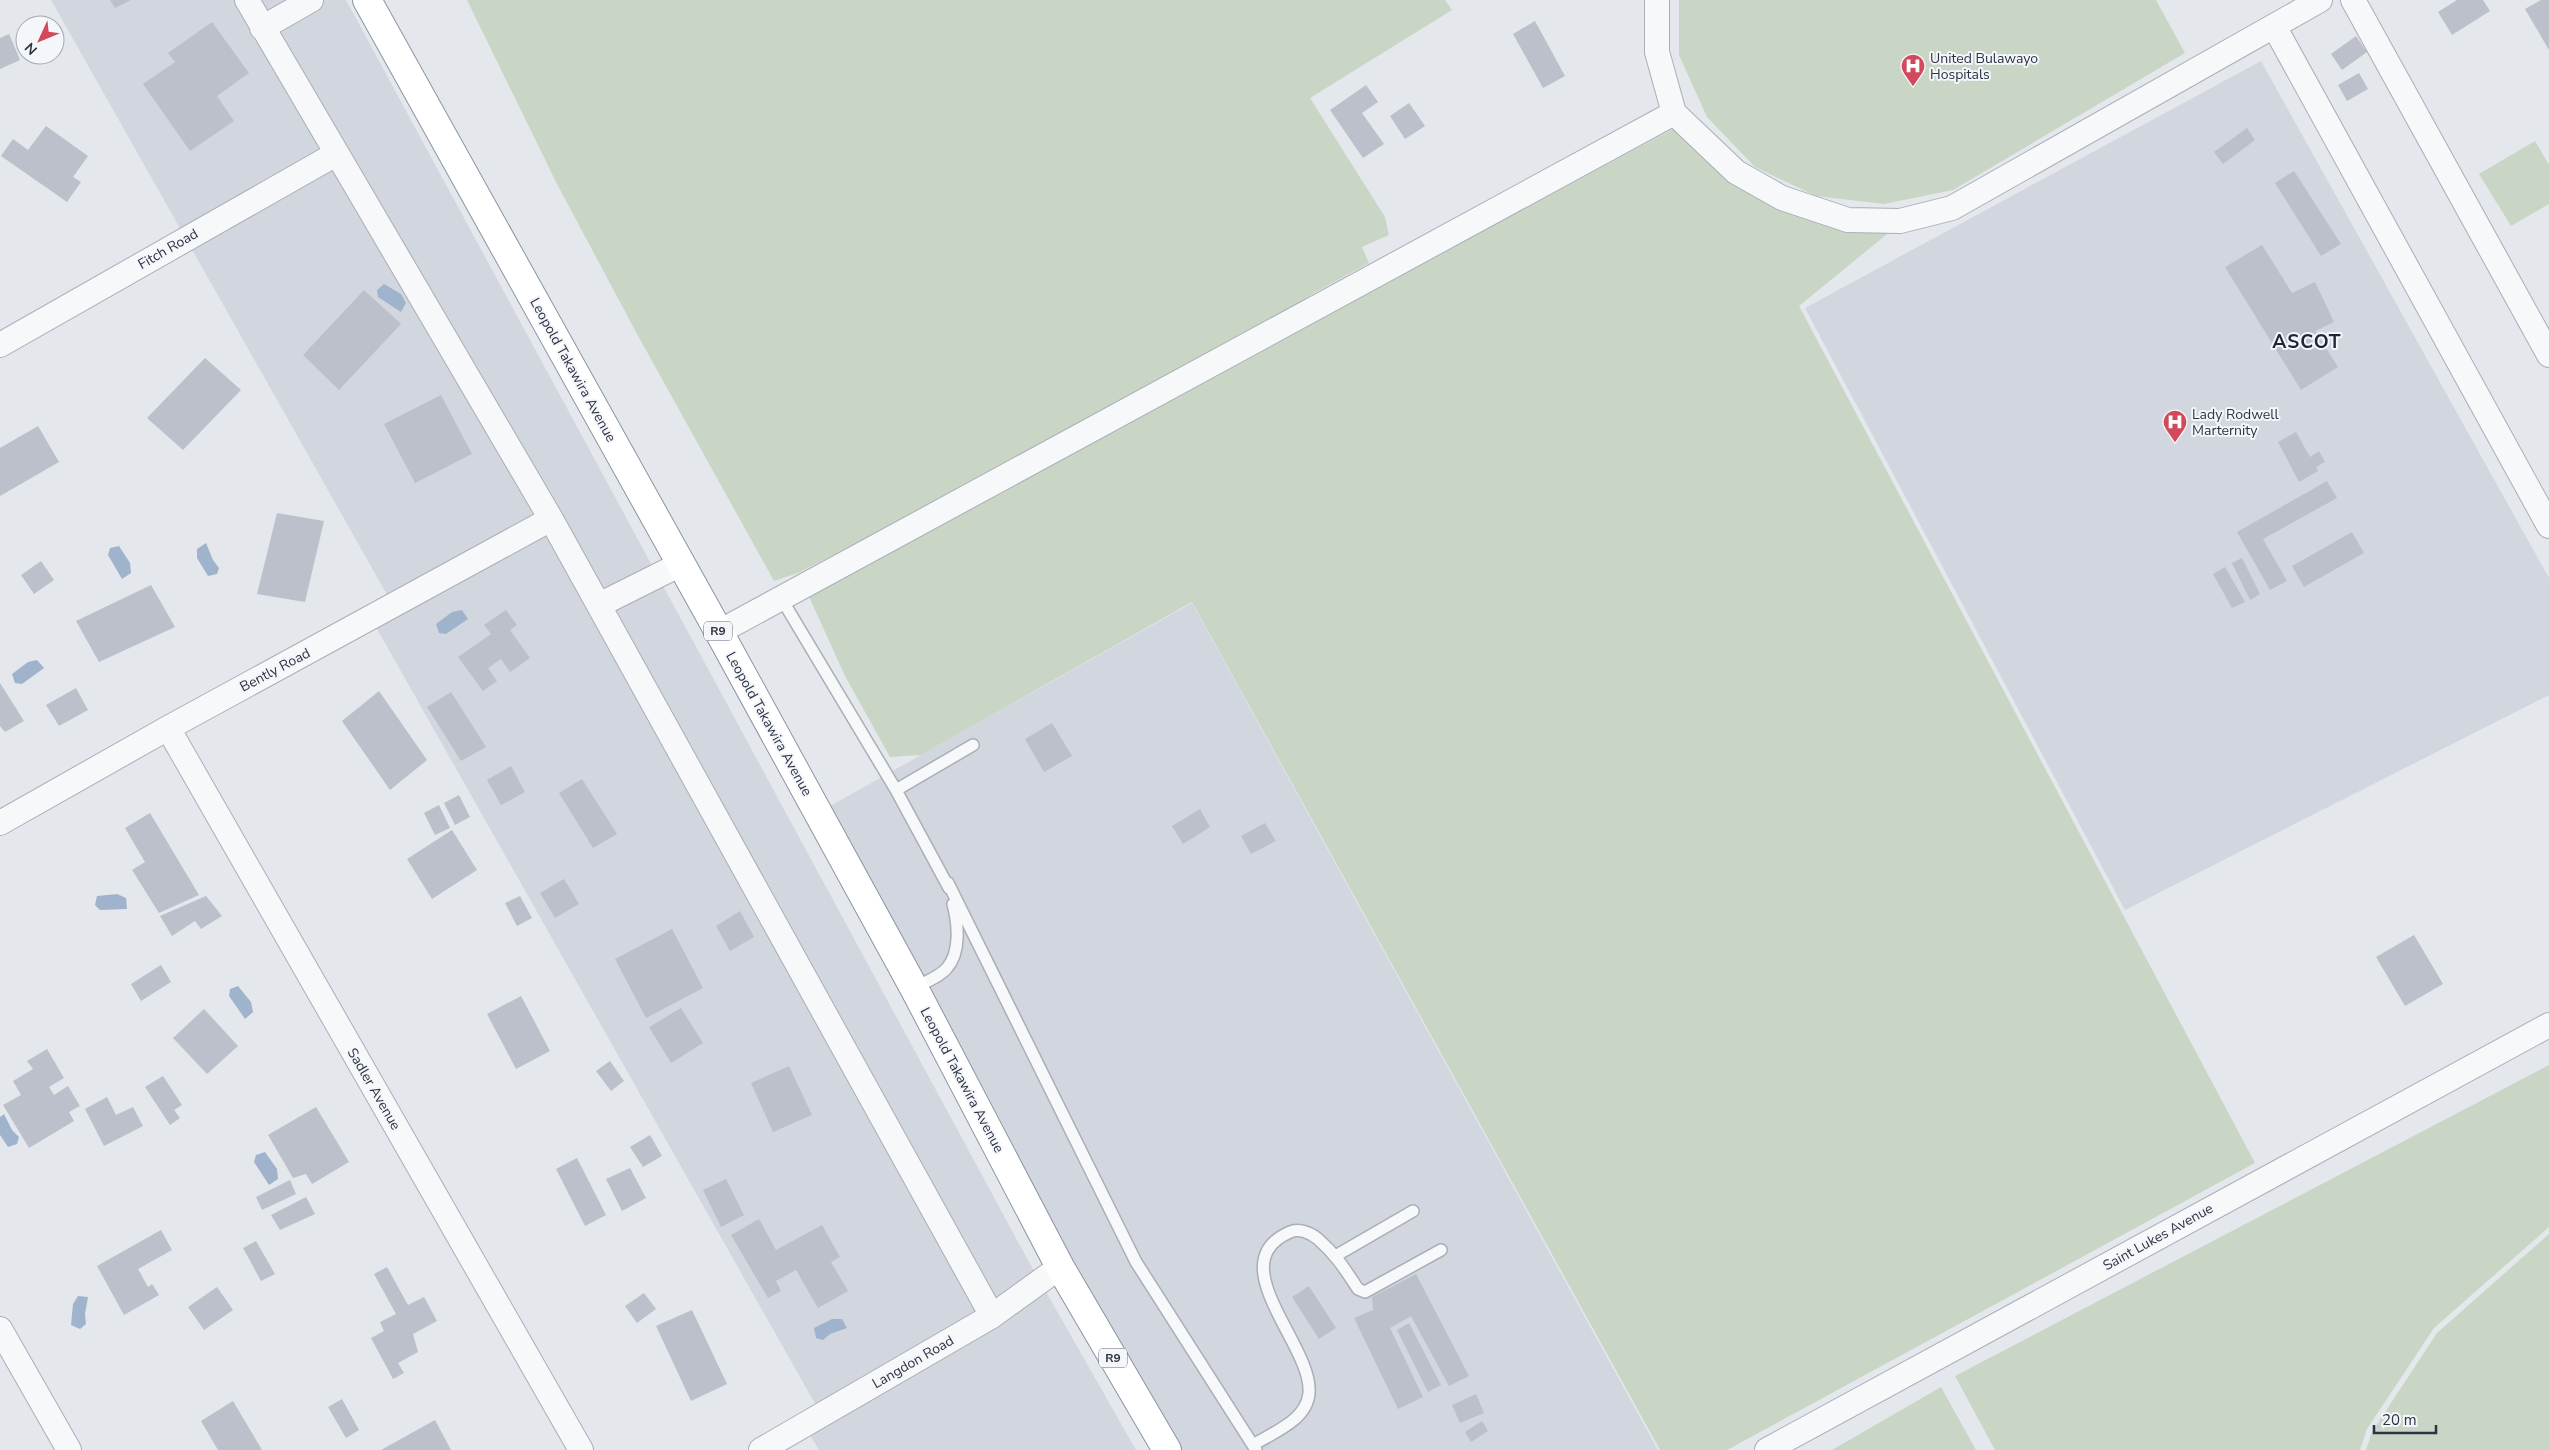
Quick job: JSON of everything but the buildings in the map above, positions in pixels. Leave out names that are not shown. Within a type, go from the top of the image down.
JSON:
[{"type":"highway","name":"Leopold Takawira Avenue","points":[[367,0],[719,632],[914,988],[1060,1266],[1167,1450]]},
{"type":"street","points":[[247,0],[552,519],[992,1316]]},
{"type":"street","points":[[262,28],[310,0]]},
{"type":"street","points":[[1657,0],[1657,52],[1674,113],[1736,172],[1782,198],[1848,220],[1900,221],[1952,208],[2320,0]]},
{"type":"street","points":[[2353,0],[2549,355]]},
{"type":"street","points":[[2274,26],[2549,526]]},
{"type":"street","points":[[719,632],[1674,113]]},
{"type":"street","name":"Fitch Road","points":[[0,345],[336,154]]},
{"type":"street","name":"Bently Road","points":[[0,823],[168,728],[552,519]]},
{"type":"street","points":[[599,605],[681,564]]},
{"type":"street","name":"Sadler Avenue","points":[[168,728],[581,1450]]},
{"type":"street","name":"Saint Lukes Avenue","points":[[1767,1450],[2549,1024]]},
{"type":"street","name":"Langdon Road","points":[[761,1450],[992,1316],[1060,1266]]},
{"type":"street","points":[[0,1329],[70,1450]]},
{"type":"lane","points":[[781,598],[896,790],[948,883],[1136,1262],[1255,1447],[1297,1418],[1306,1409],[1309,1392],[1306,1368],[1290,1339],[1263,1279],[1262,1260],[1271,1245],[1292,1231],[1310,1232],[1337,1256],[1358,1289],[1366,1292],[1441,1250]]},
{"type":"lane","points":[[896,790],[973,745]]},
{"type":"lane","points":[[914,988],[947,969],[956,952],[956,915],[948,883]]},
{"type":"lane","points":[[1337,1256],[1413,1212]]},
{"type":"shaded area","points":[[51,0],[346,0],[1029,1262],[1136,1450],[819,1450],[805,1427],[822,1416],[372,620],[394,607],[65,25],[65,15],[59,15]]},
{"type":"shaded area","name":"Lady Rodwell Marternity","points":[[2261,61],[2549,578],[2549,695],[2125,910],[1805,308]]},
{"type":"shaded area","points":[[1192,603],[1658,1450],[1178,1450],[823,810]]},
{"type":"green space","points":[[467,0],[1445,0],[1452,10],[1310,98],[1385,217],[1389,235],[1362,247],[1369,263],[1312,294],[1244,339],[925,508],[798,573],[774,581],[636,332],[557,184]]},
{"type":"green space","name":"United Bulawayo Hospitals","points":[[1679,0],[2156,0],[2185,53],[1953,190],[1884,204],[1816,196],[1755,167],[1707,117],[1679,55]]},
{"type":"green space","points":[[1679,126],[1731,176],[1897,226],[1799,306],[2255,1163],[1727,1450],[1660,1450],[1192,602],[921,755],[890,757],[845,676],[806,590]]},
{"type":"green space","points":[[2535,141],[2549,165],[2549,204],[2511,226],[2479,174]]},
{"type":"green space","points":[[2549,1065],[2549,1227],[2434,1328],[2367,1429],[2360,1450],[1995,1450],[1955,1376]]},
{"type":"green space","points":[[2549,1234],[2549,1450],[2366,1450],[2372,1432],[2437,1333]]},
{"type":"green space","points":[[1941,1387],[1976,1450],[1832,1450]]},
{"type":"water","points":[[384,284],[401,294],[406,303],[401,312],[378,297],[377,290]]},
{"type":"water","points":[[206,543],[213,560],[219,568],[217,574],[208,576],[197,558],[197,549]]},
{"type":"water","points":[[119,546],[130,563],[131,573],[122,579],[108,555],[110,548]]},
{"type":"water","points":[[462,610],[468,619],[446,634],[439,633],[436,624],[452,612]]},
{"type":"water","points":[[37,660],[44,668],[22,684],[15,683],[12,674],[28,662]]},
{"type":"water","points":[[117,894],[126,898],[127,909],[100,910],[95,905],[97,896]]},
{"type":"water","points":[[238,986],[251,1002],[253,1012],[245,1019],[229,996],[230,989]]},
{"type":"water","points":[[4,1114],[12,1130],[19,1137],[17,1144],[8,1147],[0,1135],[0,1117]]},
{"type":"water","points":[[265,1152],[277,1169],[278,1179],[269,1185],[254,1162],[256,1155]]},
{"type":"water","points":[[78,1296],[88,1297],[85,1314],[86,1324],[80,1329],[71,1325],[73,1304]]},
{"type":"water","points":[[832,1319],[842,1319],[847,1328],[830,1334],[823,1340],[816,1338],[814,1328]]},
{"type":"place","name":"United Bulawayo Hospitals","points":[[1913,87]]},
{"type":"place","name":"Lady Rodwell Marternity","points":[[2175,443]]},
{"type":"district","name":"ASCOT","points":[[2307,342]]}]
